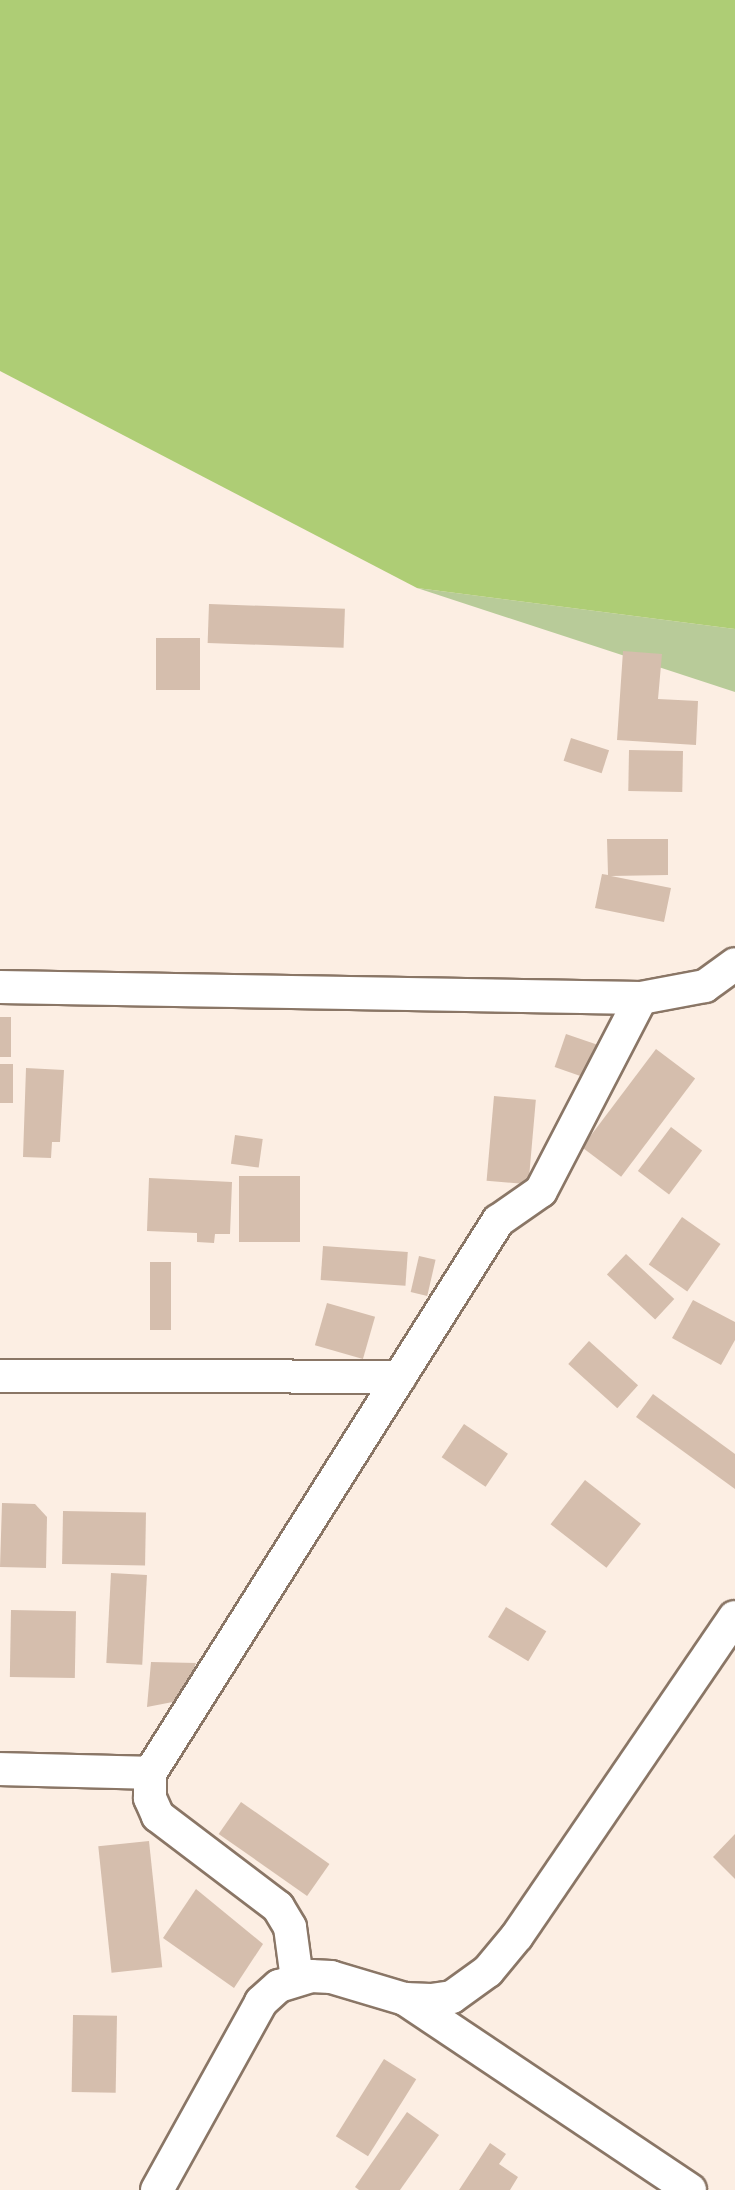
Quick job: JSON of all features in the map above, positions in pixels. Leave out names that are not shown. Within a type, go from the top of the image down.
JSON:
[{"type":"street","points":[[0,987],[641,998],[705,986],[735,964]]},
{"type":"street","points":[[297,1979],[290,1927],[278,1907],[158,1816],[150,1798],[150,1773],[498,1221],[541,1191],[641,998]]},
{"type":"street","points":[[0,1376],[400,1377]]},
{"type":"street","points":[[405,1999],[452,1997],[488,1971],[735,1617]]},
{"type":"street","points":[[0,1769],[150,1773]]},
{"type":"street","points":[[157,2190],[261,2002],[297,1979],[331,1977],[405,1999],[690,2190]]},
{"type":"green space","points":[[0,0],[735,0],[735,629],[417,588],[0,371]]},
{"type":"green space","points":[[417,588],[735,629],[735,692]]},
{"type":"building","points":[[209,604],[345,609],[344,648],[208,643]]},
{"type":"building","points":[[156,638],[200,638],[200,690],[156,690]]},
{"type":"building","points":[[623,651],[662,654],[658,699],[698,701],[696,745],[617,740]]},
{"type":"building","points":[[571,738],[609,750],[602,773],[564,761]]},
{"type":"building","points":[[629,750],[683,751],[682,792],[628,791]]},
{"type":"building","points":[[607,839],[668,839],[668,875],[611,876],[671,888],[664,922],[595,908],[602,874],[608,875]]},
{"type":"building","points":[[0,1017],[11,1017],[11,1057],[0,1057]]},
{"type":"building","points":[[566,1034],[598,1045],[587,1078],[555,1067]]},
{"type":"building","points":[[656,1049],[695,1078],[621,1177],[582,1147]]},
{"type":"building","points":[[0,1064],[13,1064],[13,1103],[0,1103]]},
{"type":"building","points":[[26,1068],[64,1070],[60,1142],[52,1142],[51,1158],[23,1157]]},
{"type":"building","points":[[494,1096],[536,1100],[528,1184],[487,1181]]},
{"type":"building","points":[[671,1127],[702,1150],[669,1194],[638,1171]]},
{"type":"building","points":[[235,1135],[263,1139],[259,1168],[231,1164]]},
{"type":"building","points":[[239,1176],[300,1176],[300,1242],[239,1242]]},
{"type":"building","points":[[149,1178],[232,1182],[230,1234],[215,1234],[214,1243],[197,1242],[197,1233],[147,1231]]},
{"type":"building","points":[[682,1217],[721,1244],[687,1291],[649,1265]]},
{"type":"building","points":[[323,1246],[408,1252],[405,1286],[321,1280]]},
{"type":"building","points":[[626,1254],[674,1299],[655,1319],[607,1274]]},
{"type":"building","points":[[419,1256],[436,1260],[427,1296],[411,1292]]},
{"type":"building","points":[[150,1262],[171,1262],[171,1330],[150,1330]]},
{"type":"building","points":[[693,1300],[735,1322],[735,1340],[721,1365],[672,1338]]},
{"type":"building","points":[[327,1303],[375,1317],[363,1359],[315,1345]]},
{"type":"building","points":[[589,1341],[638,1385],[617,1408],[568,1364]]},
{"type":"building","points":[[653,1394],[735,1454],[735,1489],[636,1417]]},
{"type":"building","points":[[464,1424],[508,1454],[486,1487],[442,1457]]},
{"type":"building","points":[[585,1480],[641,1524],[606,1568],[551,1524]]},
{"type":"building","points":[[2,1503],[35,1504],[47,1517],[46,1568],[0,1567]]},
{"type":"building","points":[[63,1511],[146,1512],[145,1565],[62,1564]]},
{"type":"building","points":[[111,1573],[147,1575],[142,1665],[106,1663]]},
{"type":"building","points":[[506,1607],[546,1631],[528,1661],[488,1637]]},
{"type":"building","points":[[11,1610],[76,1611],[75,1678],[10,1677]]},
{"type":"building","points":[[151,1662],[196,1663],[183,1700],[147,1707]]},
{"type":"building","points":[[241,1802],[329,1864],[307,1896],[219,1834]]},
{"type":"building","points":[[735,1834],[735,1879],[713,1857]]},
{"type":"building","points":[[149,1841],[162,1967],[112,1973],[98,1846]]},
{"type":"building","points":[[196,1889],[263,1944],[234,1988],[163,1938]]},
{"type":"building","points":[[73,2015],[117,2016],[116,2093],[72,2092]]},
{"type":"building","points":[[384,2059],[416,2079],[368,2156],[336,2136]]},
{"type":"building","points":[[407,2112],[439,2135],[400,2190],[359,2190],[355,2187]]},
{"type":"building","points":[[490,2143],[506,2154],[499,2164],[518,2177],[510,2190],[459,2190]]}]
